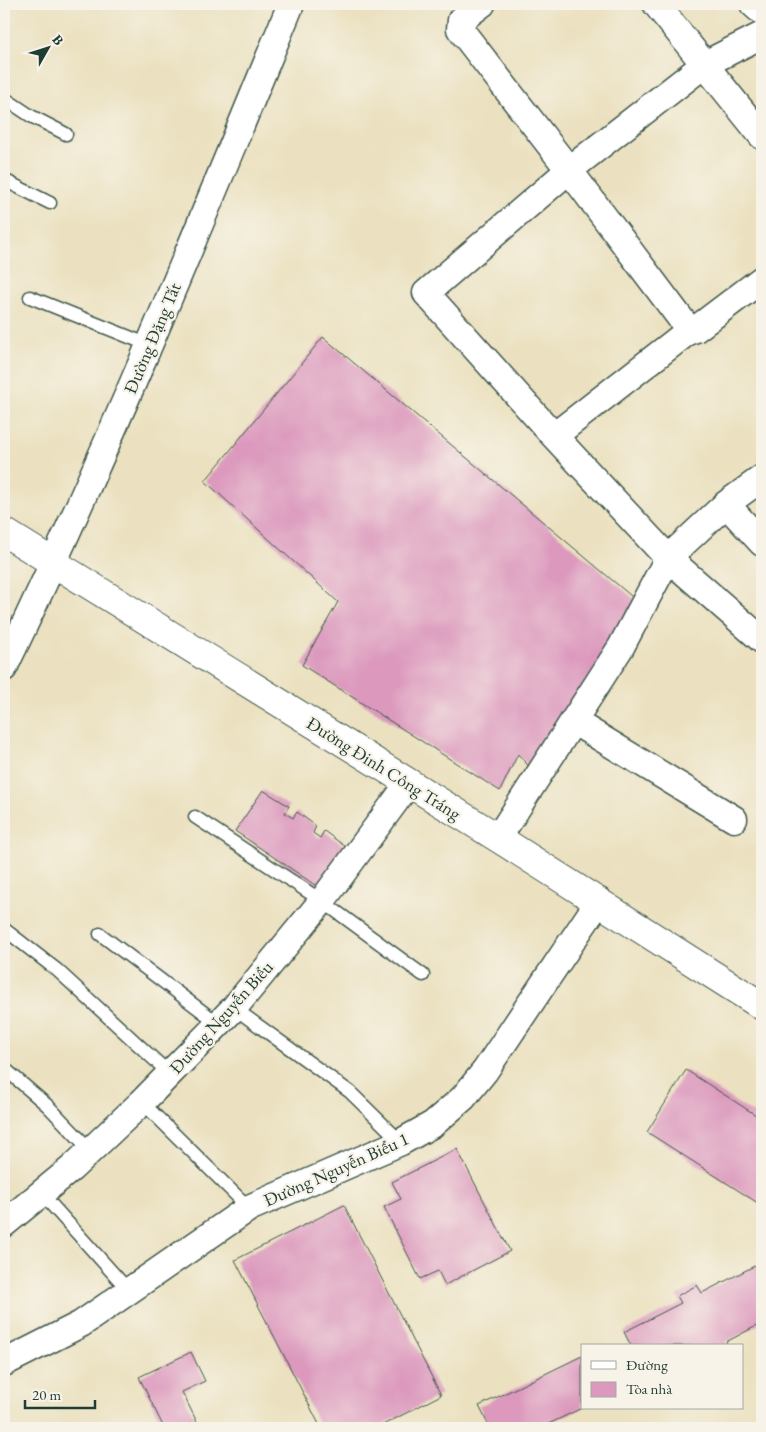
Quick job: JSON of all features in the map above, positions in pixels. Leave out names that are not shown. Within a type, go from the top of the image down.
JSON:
[{"type":"street","name":"Đường Đặng Tất","points":[[4,668],[54,564],[186,260],[291,4]]},
{"type":"street","points":[[482,4],[461,20],[460,29],[690,330]]},
{"type":"street","points":[[656,4],[762,136]]},
{"type":"street","points":[[753,4],[762,12]]},
{"type":"street","points":[[762,35],[705,64],[569,170],[426,294],[554,436],[668,558],[762,640]]},
{"type":"street","points":[[554,436],[690,330],[696,330],[762,280]]},
{"type":"street","points":[[498,838],[621,647],[668,558],[726,504],[762,478]]},
{"type":"street","points":[[726,504],[762,543]]},
{"type":"street","name":"Đường Đinh Công Tráng","points":[[4,532],[599,901],[762,1006]]},
{"type":"street","points":[[573,721],[734,819]]},
{"type":"street","name":"Đường Nguyễn Biểu","points":[[4,1224],[42,1194],[90,1151],[142,1102],[226,1016],[322,901],[409,783]]},
{"type":"street","name":"Đường Nguyễn Biểu 1","points":[[4,1363],[81,1324],[130,1292],[249,1208],[401,1142],[433,1124],[463,1098],[485,1071],[599,901]]},
{"type":"lane","points":[[4,98],[31,116],[66,134]]},
{"type":"lane","points":[[4,180],[50,203]]},
{"type":"lane","points":[[30,297],[149,345]]},
{"type":"lane","points":[[195,818],[322,901],[423,975]]},
{"type":"lane","points":[[4,929],[57,970],[170,1074]]},
{"type":"lane","points":[[100,934],[226,1016],[350,1092],[401,1142]]},
{"type":"lane","points":[[4,1068],[48,1106],[90,1151]]},
{"type":"lane","points":[[142,1102],[249,1208]]},
{"type":"lane","points":[[42,1194],[130,1292]]},
{"type":"building","points":[[323,337],[637,601],[532,770],[518,754],[500,791],[302,665],[338,602],[205,481]]},
{"type":"building","points":[[263,790],[289,806],[285,813],[293,818],[297,812],[316,826],[313,833],[320,838],[324,831],[350,850],[324,891],[235,831]]},
{"type":"building","points":[[686,1070],[762,1119],[761,1205],[647,1132]]},
{"type":"building","points":[[457,1149],[510,1251],[445,1285],[438,1271],[420,1279],[384,1207],[401,1199],[392,1182]]},
{"type":"building","points":[[344,1205],[441,1395],[377,1428],[321,1428],[235,1260]]},
{"type":"building","points":[[762,1262],[762,1323],[726,1342],[727,1344],[630,1344],[624,1332],[681,1303],[677,1296],[697,1285],[702,1293]]},
{"type":"building","points":[[191,1352],[205,1381],[182,1392],[200,1428],[164,1428],[139,1377]]},
{"type":"building","points":[[581,1356],[581,1408],[540,1428],[490,1428],[479,1406]]}]
